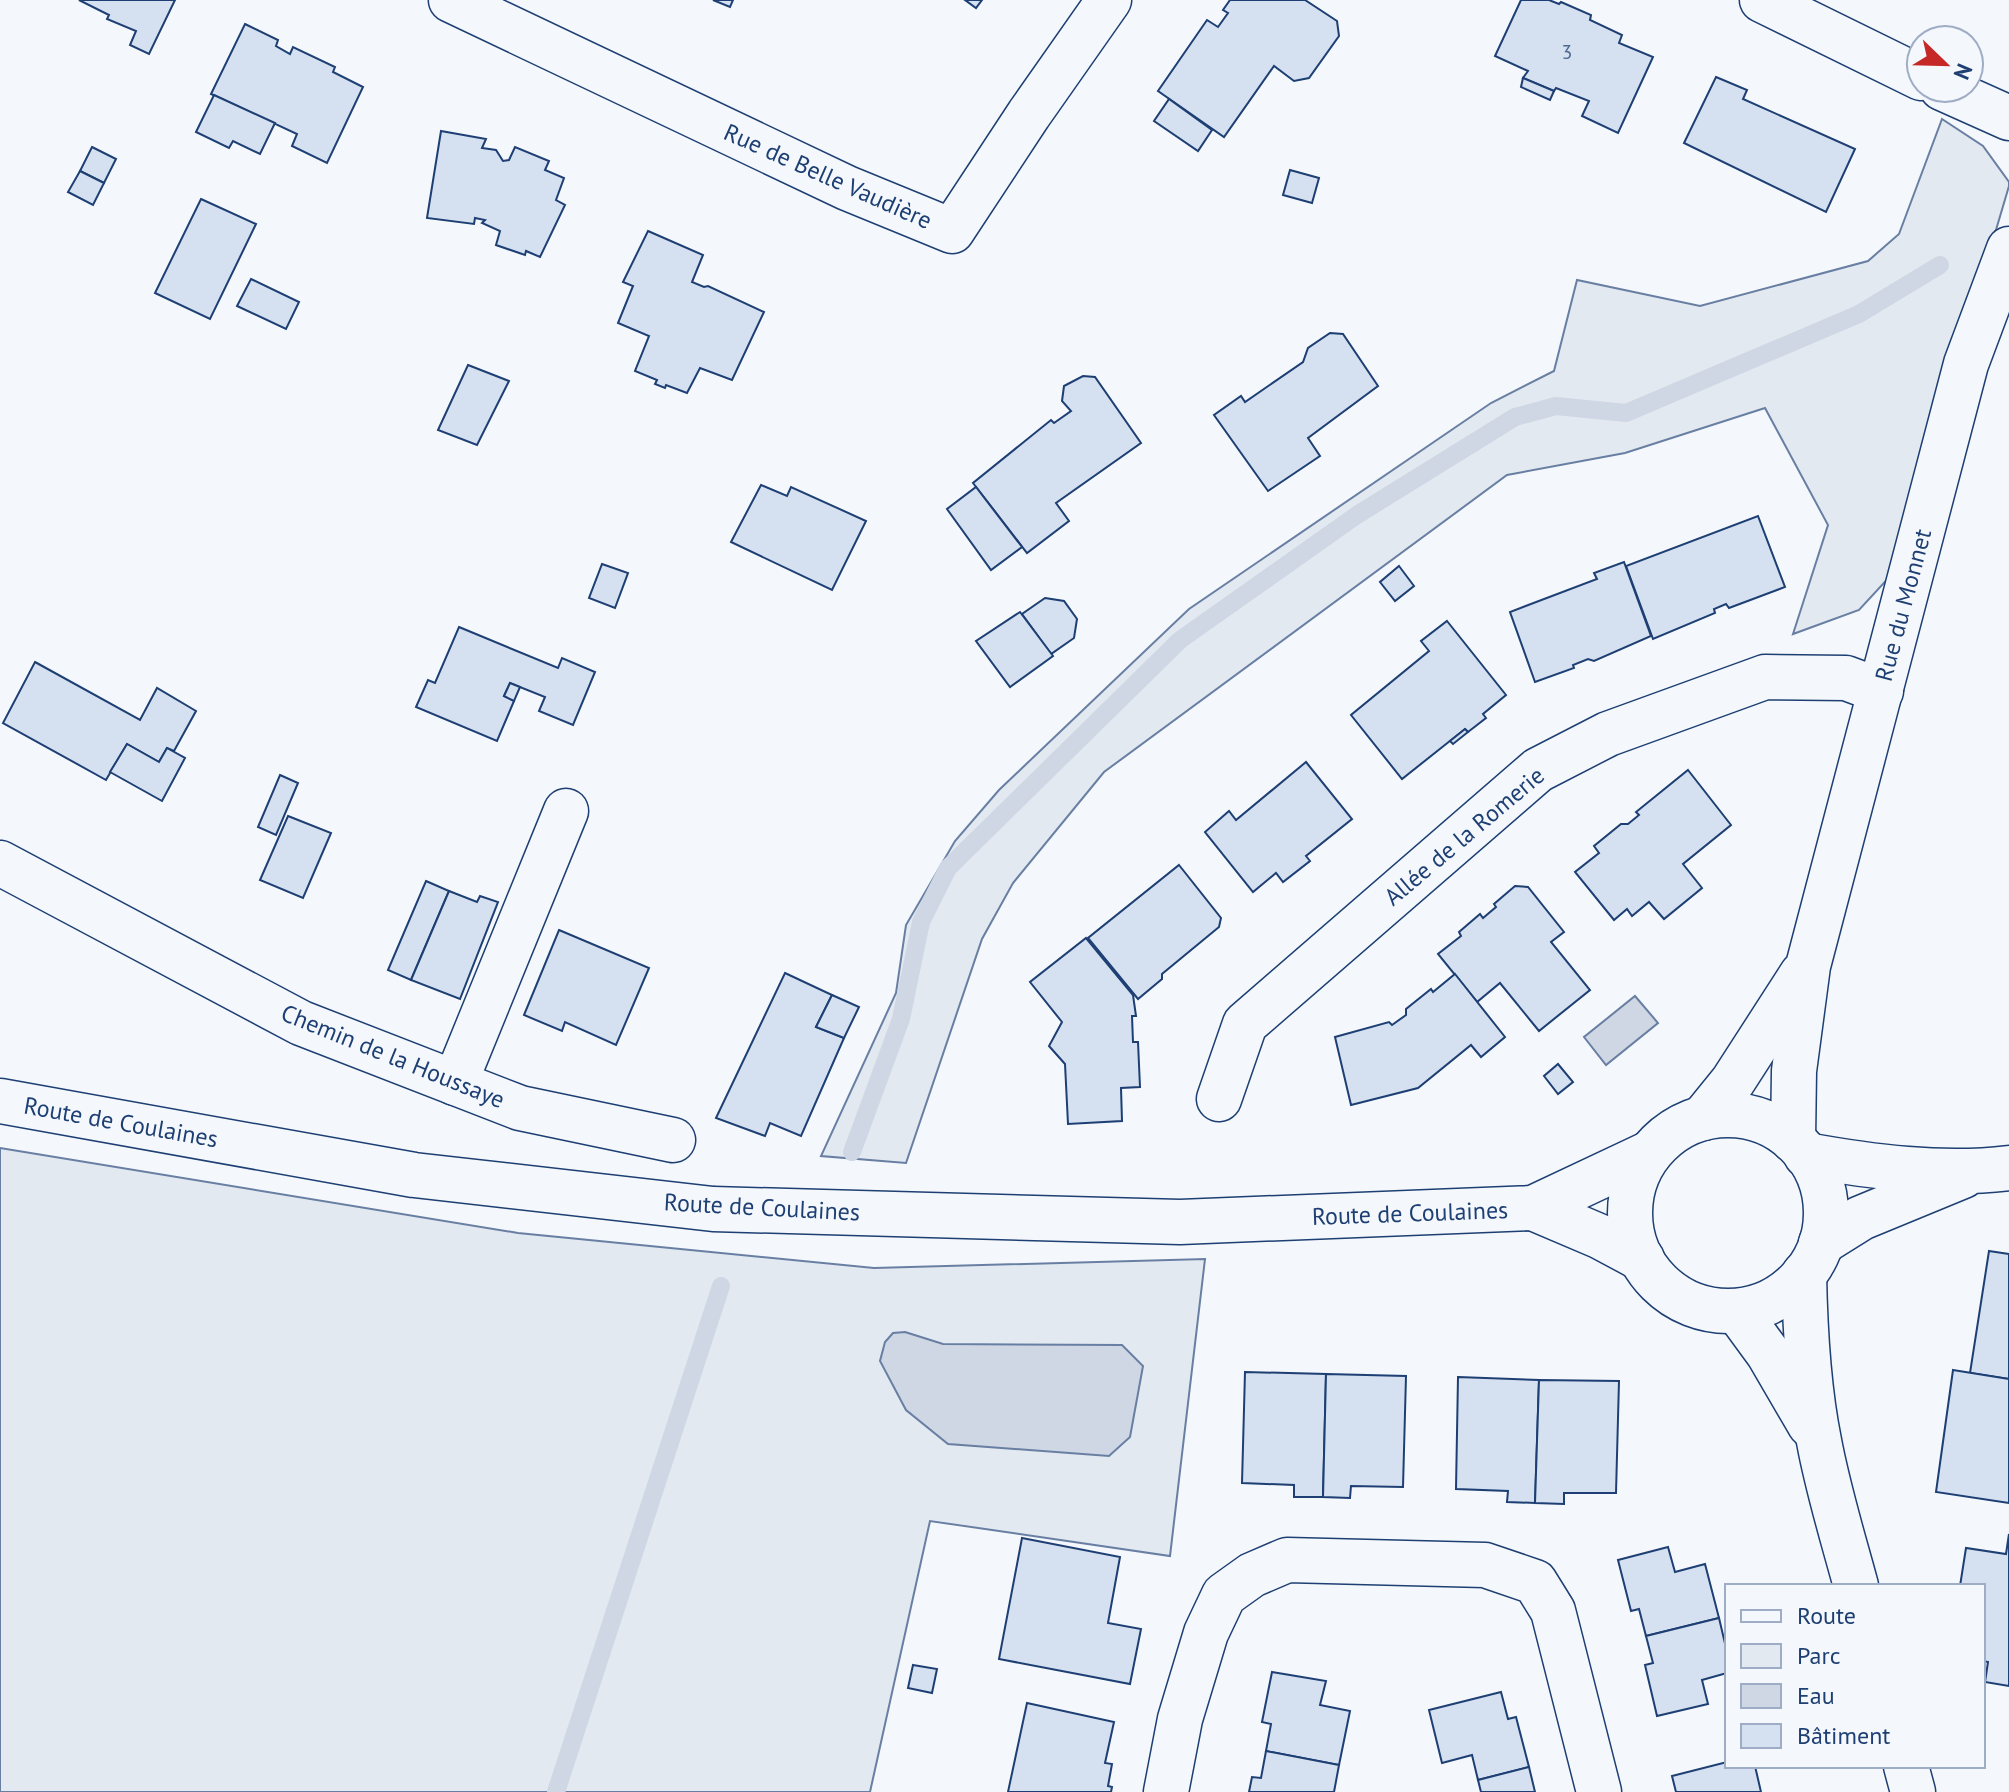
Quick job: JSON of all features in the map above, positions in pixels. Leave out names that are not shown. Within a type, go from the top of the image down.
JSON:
[{"type":"street","name":"Rue de Belle Vaudière","points":[[451,0],[847,188],[952,231],[1109,0]]},
{"type":"street","points":[[1762,0],[1905,70]]},
{"type":"street","points":[[1978,104],[2009,118]]},
{"type":"street","name":"Rue du Monnet","points":[[1800,1148],[1794,1071],[1808,966],[1966,364],[2009,249]]},
{"type":"street","name":"Allée de la Romerie","points":[[1219,1099],[1245,1024],[1538,770],[1608,734],[1765,677],[1846,678],[1881,691]]},
{"type":"street","points":[[455,1083],[566,811]]},
{"type":"street","name":"Chemin de la Houssaye","points":[[0,863],[301,1023],[520,1108],[673,1140]]},
{"type":"street","name":"Rue du Monnet","points":[[1703,1118],[1733,1081],[1808,966]]},
{"type":"street","name":"Route de Coulaines","points":[[0,1101],[414,1175],[713,1209],[1180,1222],[1533,1208],[1650,1153]]},
{"type":"street","points":[[1735,1115],[1767,1123],[1800,1148],[1814,1165],[1825,1195],[1825,1227],[1813,1258],[1796,1284],[1769,1303],[1738,1312],[1705,1309],[1675,1296],[1650,1275],[1635,1246],[1630,1214],[1635,1181],[1650,1153],[1674,1131],[1703,1118],[1735,1115]]},
{"type":"street","points":[[1800,1148],[1854,1164],[1991,1170]]},
{"type":"street","points":[[1855,1584],[1828,1486],[1818,1437],[1805,1316],[1813,1258],[1861,1218],[1991,1170]]},
{"type":"street","name":"Route de Coulaines","points":[[1533,1208],[1601,1237],[1642,1259]]},
{"type":"street","points":[[1738,1312],[1768,1353],[1818,1437]]},
{"type":"street","points":[[1166,1792],[1180,1719],[1206,1633],[1224,1595],[1252,1575],[1287,1560],[1485,1565],[1535,1582],[1553,1611],[1599,1792]]},
{"type":"street","points":[[1907,1768],[1913,1792]]},
{"type":"green space","points":[[1942,119],[1983,146],[2009,186],[1895,571],[1859,610],[1793,634],[1828,525],[1765,408],[1625,453],[1507,475],[1104,772],[1013,883],[982,939],[906,1163],[821,1156],[896,993],[906,925],[955,841],[999,790],[1189,609],[1491,403],[1554,371],[1577,280],[1700,306],[1868,261],[1899,234]]},
{"type":"green space","points":[[0,1148],[518,1233],[874,1268],[1205,1259],[1170,1556],[930,1521],[870,1792],[0,1792]]},
{"type":"water","points":[[1635,996],[1658,1023],[1606,1065],[1584,1037]]},
{"type":"water","points":[[905,1332],[943,1344],[1122,1345],[1143,1366],[1130,1437],[1109,1456],[948,1444],[906,1410],[880,1361],[885,1342],[893,1333]]},
{"type":"building","points":[[79,0],[175,0],[149,54],[130,45],[136,31],[107,19],[109,15]]},
{"type":"building","points":[[713,0],[733,0],[730,7]]},
{"type":"building","points":[[965,0],[982,0],[976,8]]},
{"type":"building","points":[[1230,0],[1305,0],[1337,21],[1339,36],[1309,78],[1294,81],[1274,66],[1224,137],[1158,91],[1207,20],[1218,27],[1228,13],[1223,10]]},
{"type":"building","points":[[1521,0],[1561,2],[1591,15],[1590,20],[1622,35],[1619,43],[1653,57],[1618,133],[1582,116],[1589,101],[1523,78],[1528,71],[1495,56]]},
{"type":"building","points":[[245,24],[278,40],[276,46],[290,54],[293,47],[335,67],[333,72],[363,87],[327,163],[292,146],[297,134],[211,94]]},
{"type":"building","points":[[1716,77],[1747,90],[1743,99],[1855,149],[1826,212],[1684,143]]},
{"type":"building","points":[[1523,78],[1554,91],[1550,100],[1521,87]]},
{"type":"building","points":[[214,95],[275,123],[260,154],[233,141],[229,148],[196,132]]},
{"type":"building","points":[[1169,99],[1212,130],[1198,151],[1154,121]]},
{"type":"building","points":[[441,131],[486,139],[482,148],[496,150],[503,161],[509,160],[515,147],[549,161],[545,170],[564,178],[556,200],[565,205],[540,257],[496,245],[500,231],[482,223],[485,220],[475,218],[474,224],[427,218]]},
{"type":"building","points":[[92,147],[116,159],[104,183],[80,171]]},
{"type":"building","points":[[1290,170],[1319,178],[1312,203],[1283,195]]},
{"type":"building","points":[[80,171],[104,183],[93,205],[68,192]]},
{"type":"building","points":[[201,199],[256,224],[210,319],[155,293]]},
{"type":"building","points":[[648,231],[703,255],[692,282],[708,286],[764,312],[732,380],[700,368],[687,393],[655,384],[657,380],[635,371],[649,336],[618,323],[633,286],[623,282]]},
{"type":"building","points":[[251,279],[299,302],[286,329],[237,306]]},
{"type":"building","points":[[1330,333],[1343,334],[1378,386],[1308,438],[1320,456],[1268,491],[1214,415],[1241,396],[1245,402],[1303,362],[1308,348]]},
{"type":"building","points":[[468,365],[509,381],[477,445],[438,430]]},
{"type":"building","points":[[1083,376],[1095,377],[1141,443],[1056,503],[1069,521],[1027,553],[973,483],[1051,420],[1054,423],[1071,411],[1062,401],[1064,386]]},
{"type":"building","points":[[761,485],[787,496],[791,487],[866,521],[832,590],[731,542]]},
{"type":"building","points":[[976,487],[1022,547],[991,570],[947,509]]},
{"type":"building","points":[[1758,516],[1785,587],[1729,608],[1726,604],[1714,609],[1715,613],[1653,639],[1626,566]]},
{"type":"building","points":[[1624,562],[1651,636],[1535,682],[1510,612],[1597,579],[1594,573]]},
{"type":"building","points":[[602,564],[628,573],[615,608],[589,598]]},
{"type":"building","points":[[1399,566],[1414,586],[1395,601],[1380,582]]},
{"type":"building","points":[[1045,598],[1064,601],[1077,619],[1074,638],[1051,654],[1022,614]]},
{"type":"building","points":[[1020,612],[1053,656],[1010,687],[976,641]]},
{"type":"building","points":[[1447,621],[1506,695],[1483,714],[1486,718],[1468,732],[1465,729],[1402,779],[1351,715],[1429,651],[1421,641]]},
{"type":"building","points":[[459,627],[558,668],[562,658],[595,672],[573,725],[539,711],[545,697],[510,683],[504,696],[514,701],[497,741],[416,707],[428,680],[435,683]]},
{"type":"building","points":[[35,662],[140,720],[157,688],[196,711],[174,751],[167,748],[159,762],[127,744],[106,780],[3,723]]},
{"type":"building","points":[[510,683],[520,687],[514,701],[504,696]]},
{"type":"building","points":[[1465,729],[1468,732],[1453,744],[1450,741]]},
{"type":"building","points":[[127,744],[159,762],[167,748],[185,758],[162,801],[110,772]]},
{"type":"building","points":[[1306,762],[1352,819],[1306,856],[1310,861],[1283,882],[1276,873],[1253,892],[1205,832],[1229,811],[1236,820]]},
{"type":"building","points":[[1688,770],[1731,825],[1683,864],[1702,888],[1664,919],[1649,902],[1632,916],[1627,909],[1614,920],[1575,872],[1599,853],[1594,846],[1621,824],[1628,824],[1639,815],[1636,812]]},
{"type":"building","points":[[280,775],[298,783],[276,835],[258,827]]},
{"type":"building","points":[[288,816],[331,833],[303,898],[260,880]]},
{"type":"building","points":[[1179,865],[1221,918],[1219,927],[1162,974],[1162,979],[1138,999],[1088,938]]},
{"type":"building","points":[[426,881],[449,891],[411,980],[388,970]]},
{"type":"building","points":[[1515,886],[1528,887],[1564,932],[1551,942],[1590,990],[1539,1031],[1500,983],[1477,1002],[1438,954],[1461,936],[1459,932],[1480,914],[1483,918],[1496,907],[1494,904]]},
{"type":"building","points":[[449,891],[477,902],[480,896],[498,902],[460,999],[411,980]]},
{"type":"building","points":[[559,930],[649,968],[616,1045],[565,1022],[562,1031],[524,1015]]},
{"type":"building","points":[[1086,938],[1133,995],[1136,1016],[1132,1016],[1133,1042],[1138,1042],[1140,1087],[1121,1088],[1122,1121],[1068,1124],[1065,1064],[1049,1046],[1062,1022],[1030,982]]},
{"type":"building","points":[[785,973],[832,995],[816,1027],[844,1038],[801,1136],[770,1123],[765,1136],[716,1118]]},
{"type":"building","points":[[1455,974],[1505,1037],[1481,1057],[1471,1045],[1418,1088],[1351,1105],[1335,1037],[1389,1022],[1392,1025],[1406,1015],[1406,1009]]},
{"type":"building","points":[[832,995],[859,1007],[844,1038],[816,1027]]},
{"type":"building","points":[[1558,1064],[1573,1082],[1558,1094],[1544,1076]]},
{"type":"building","points":[[1989,1251],[2009,1254],[2009,1379],[1970,1373]]},
{"type":"building","points":[[1953,1370],[2009,1379],[2009,1503],[1936,1492]]},
{"type":"building","points":[[1245,1372],[1326,1374],[1323,1497],[1294,1497],[1294,1485],[1242,1483]]},
{"type":"building","points":[[1326,1374],[1406,1376],[1403,1487],[1351,1486],[1350,1498],[1323,1497]]},
{"type":"building","points":[[1458,1377],[1539,1380],[1535,1503],[1507,1502],[1508,1491],[1456,1489]]},
{"type":"building","points":[[1539,1380],[1619,1381],[1616,1493],[1564,1493],[1564,1504],[1535,1503]]},
{"type":"building","points":[[2009,1534],[2009,1686],[1985,1682],[1988,1662],[1985,1661],[1985,1584],[1960,1584],[1966,1548],[2006,1554]]},
{"type":"building","points":[[1022,1538],[1120,1557],[1108,1623],[1141,1629],[1130,1684],[999,1659]]},
{"type":"building","points":[[1668,1547],[1675,1572],[1705,1564],[1719,1618],[1646,1636],[1639,1609],[1631,1611],[1618,1560]]},
{"type":"building","points":[[1719,1618],[1725,1644],[1725,1674],[1702,1680],[1708,1704],[1657,1716],[1645,1665],[1653,1663],[1646,1636]]},
{"type":"building","points":[[913,1665],[937,1669],[932,1693],[908,1688]]},
{"type":"building","points":[[1272,1672],[1326,1681],[1320,1705],[1350,1711],[1339,1765],[1266,1751],[1271,1724],[1262,1722]]},
{"type":"building","points":[[1501,1692],[1508,1719],[1516,1717],[1529,1767],[1478,1780],[1472,1755],[1442,1763],[1429,1710]]},
{"type":"building","points":[[1027,1703],[1114,1722],[1105,1763],[1112,1764],[1108,1786],[1112,1787],[1111,1792],[1008,1792]]},
{"type":"building","points":[[1266,1751],[1339,1765],[1334,1792],[1249,1792],[1252,1777],[1261,1778]]},
{"type":"building","points":[[1725,1763],[1725,1768],[1755,1768],[1761,1792],[1676,1792],[1672,1776]]},
{"type":"building","points":[[1529,1767],[1535,1792],[1481,1792],[1478,1780]]},
{"type":"waterway","points":[[852,1152],[901,1019],[921,922],[948,868],[1180,640],[1357,515],[1515,417],[1556,406],[1626,413],[1859,314],[1940,265]]},
{"type":"waterway","points":[[556,1792],[721,1286]]}]
